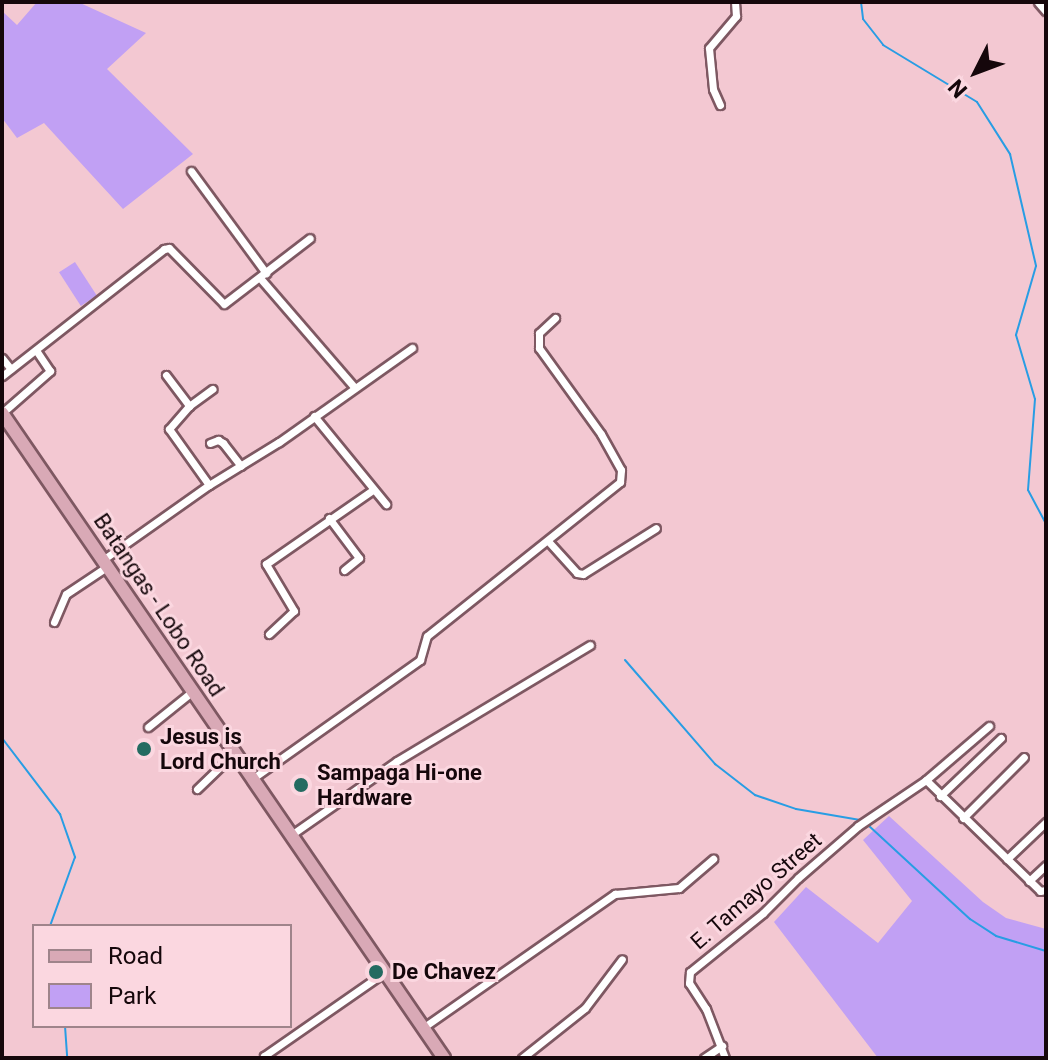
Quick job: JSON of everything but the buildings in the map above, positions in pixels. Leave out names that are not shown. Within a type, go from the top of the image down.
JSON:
[{"type":"main road","name":"Batangas - Lobo Road","points":[[2,413],[193,691],[230,759],[252,779],[444,1058]]},
{"type":"street","points":[[720,105],[713,89],[708,55],[714,39],[736,16],[735,2]]},
{"type":"street","points":[[1039,2],[1046,10]]},
{"type":"street","points":[[191,171],[263,275],[354,387]]},
{"type":"street","points":[[2,376],[164,249],[169,248],[224,304],[310,238]]},
{"type":"street","points":[[252,779],[420,660],[427,636],[620,482],[622,475],[601,434],[539,348],[539,333],[555,318]]},
{"type":"street","points":[[54,622],[66,594],[106,563],[209,485],[412,348]]},
{"type":"street","points":[[2,413],[50,371],[36,350]]},
{"type":"street","points":[[2,358],[11,369]]},
{"type":"street","points":[[166,375],[189,406]]},
{"type":"street","points":[[209,485],[169,429],[189,406],[212,389]]},
{"type":"street","points":[[314,416],[386,504]]},
{"type":"street","points":[[210,443],[218,440],[223,443],[241,466]]},
{"type":"street","points":[[269,634],[294,611],[266,564],[373,490]]},
{"type":"street","points":[[329,518],[359,558],[344,570]]},
{"type":"street","points":[[548,541],[577,573],[583,574],[656,528]]},
{"type":"street","points":[[291,835],[397,761],[590,645]]},
{"type":"street","points":[[148,727],[193,691]]},
{"type":"street","points":[[989,726],[926,780],[1029,881],[1040,891],[1046,890]]},
{"type":"street","points":[[940,796],[1001,738]]},
{"type":"street","points":[[963,818],[1024,757]]},
{"type":"street","points":[[197,789],[230,759]]},
{"type":"street","name":"E. Tamayo Street","points":[[725,1058],[706,1009],[689,983],[690,972],[763,913],[798,878],[882,808],[926,780]]},
{"type":"street","points":[[1007,859],[1046,822]]},
{"type":"street","points":[[424,1027],[615,894],[679,888],[713,859]]},
{"type":"street","points":[[1029,881],[1046,865]]},
{"type":"street","points":[[522,1058],[585,1008],[622,959]]},
{"type":"street","points":[[266,1058],[264,1056],[385,972]]},
{"type":"street","points":[[704,1058],[722,1046]]},
{"type":"green space","points":[[37,2],[78,2],[146,33],[107,69],[193,154],[123,209],[44,123],[17,138],[2,118],[2,11],[17,25]]},
{"type":"green space","points":[[75,262],[97,296],[81,306],[59,272]]},
{"type":"green space","points":[[889,816],[983,902],[1006,918],[1046,929],[1046,1058],[878,1058],[774,922],[806,887],[878,943],[912,901],[863,840]]},
{"type":"waterway","points":[[861,2],[863,19],[883,45],[977,102],[1010,154],[1036,266],[1016,335],[1035,399],[1028,490],[1046,524]]},
{"type":"waterway","points":[[625,660],[715,764],[755,795],[796,809],[860,820]]},
{"type":"waterway","points":[[2,738],[60,814],[75,857],[51,924]]},
{"type":"waterway","points":[[868,825],[970,919],[996,936],[1046,951]]},
{"type":"waterway","points":[[65,1028],[67,1058]]},
{"type":"place","name":"Jesus is Lord Church","points":[[144,749]]},
{"type":"place","name":"Sampaga Hi-one Hardware","points":[[301,785]]},
{"type":"place","name":"De Chavez","points":[[376,972]]}]
